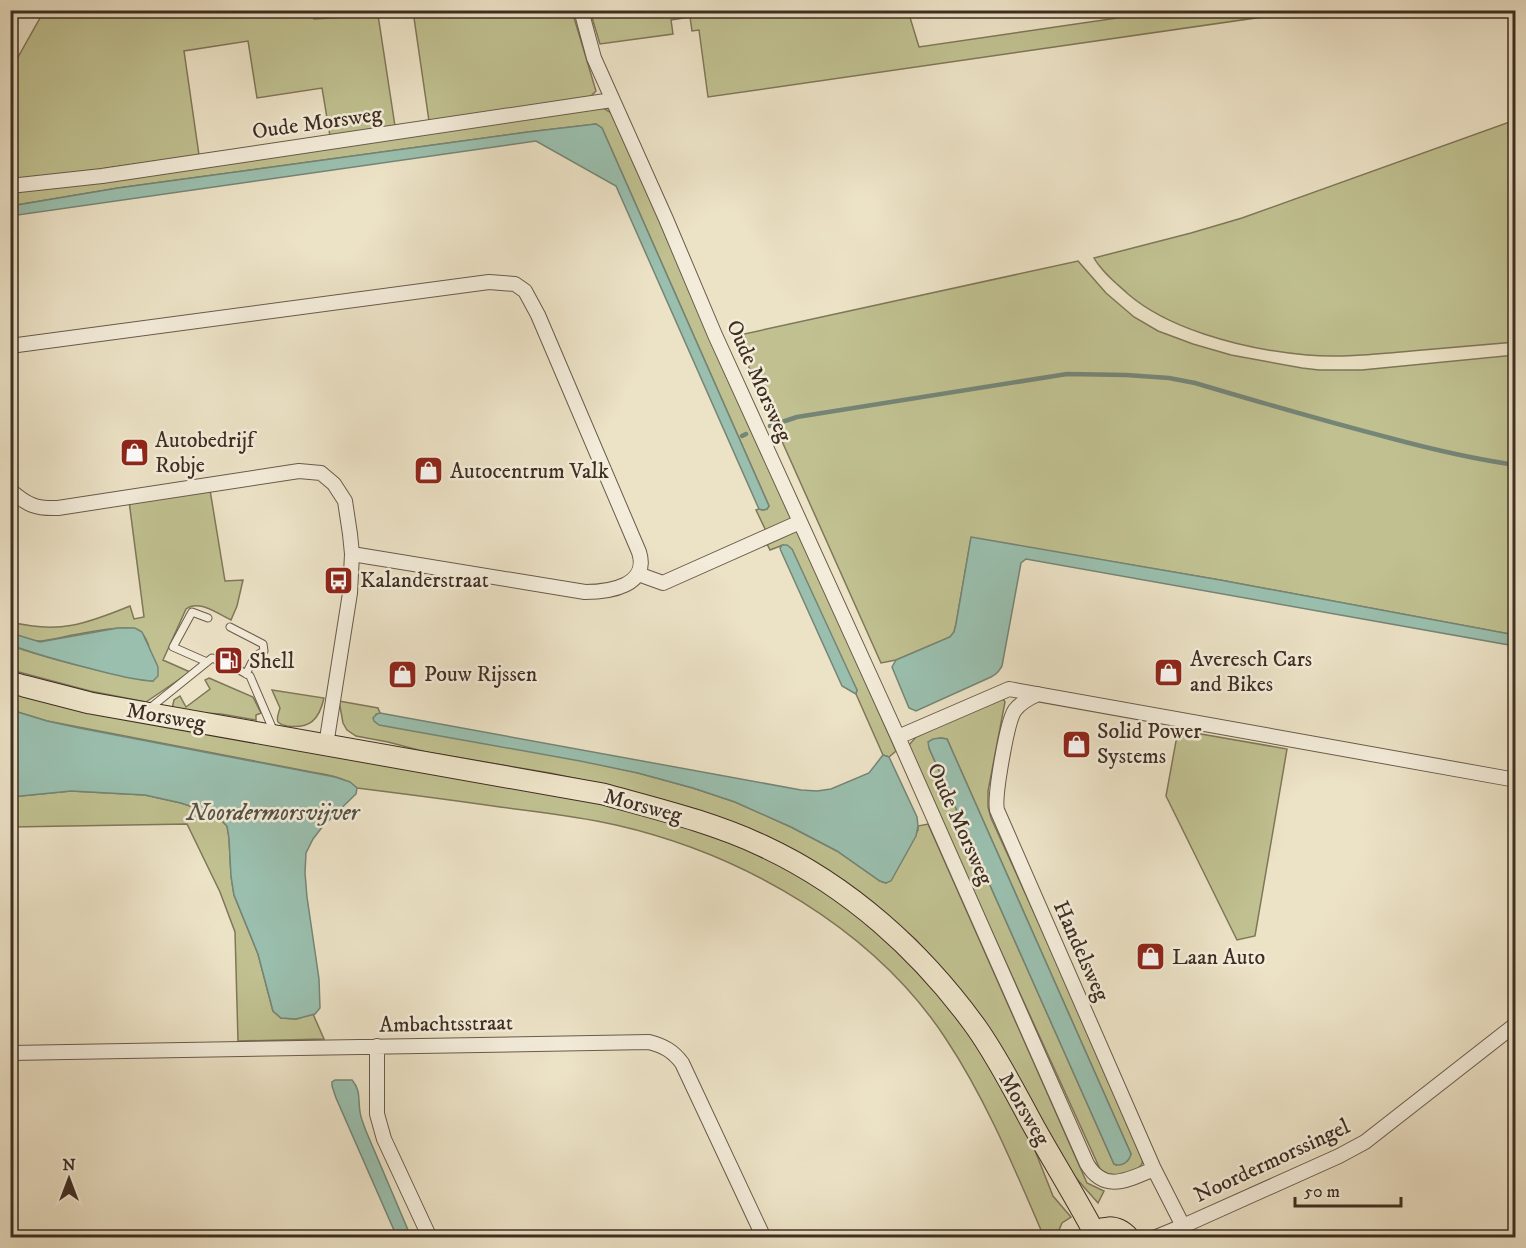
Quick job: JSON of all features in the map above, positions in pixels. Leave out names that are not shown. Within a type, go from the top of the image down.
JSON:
[{"type":"main road","name":"Morsweg","points":[[10,682],[90,703],[603,794],[721,828],[764,847],[810,871],[856,902],[900,939],[936,976],[976,1028],[1011,1082],[1091,1235]]},
{"type":"main road","points":[[1091,1235],[1107,1227],[1120,1230],[1129,1238]]},
{"type":"street","points":[[581,10],[594,58],[612,100]]},
{"type":"street","name":"Oude Morsweg","points":[[10,186],[102,176],[612,100],[1087,1164],[1096,1176],[1115,1182],[1154,1169]]},
{"type":"street","points":[[10,346],[489,282],[515,284],[525,291],[538,315],[630,530],[641,557],[638,574],[618,589],[585,592],[351,554]]},
{"type":"street","points":[[10,490],[36,507],[58,508],[299,471],[321,473],[334,484],[345,501],[351,554],[350,594],[326,745]]},
{"type":"street","points":[[638,574],[663,583],[800,522]]},
{"type":"street","points":[[898,737],[1009,689],[1515,780]]},
{"type":"street","name":"Handelsweg","points":[[1038,694],[1016,709],[1010,722],[997,790],[997,810],[1154,1169],[1183,1226]]},
{"type":"street","name":"Noordermorssingel","points":[[1154,1238],[1339,1156],[1365,1142],[1515,1024]]},
{"type":"street","name":"Ambachtsstraat","points":[[10,1053],[649,1042],[663,1046],[675,1054],[682,1063],[764,1238]]},
{"type":"street","points":[[377,1046],[377,1114],[384,1139],[430,1238]]},
{"type":"lane","points":[[207,662],[173,647],[192,612],[208,618]]},
{"type":"lane","points":[[230,627],[263,644],[264,651],[255,656],[243,672],[250,676],[276,737]]},
{"type":"lane","points":[[145,713],[212,658],[222,662]]},
{"type":"shaded area","points":[[313,10],[314,19],[378,15],[395,126],[330,136],[322,88],[257,98],[248,41],[184,51],[199,155],[11,182],[10,54],[18,57],[44,11]]},
{"type":"shaded area","points":[[413,11],[572,11],[596,91],[589,98],[429,121]]},
{"type":"shaded area","points":[[590,11],[908,11],[919,47],[1165,11],[1304,11],[708,97],[699,30],[692,31],[690,17],[671,20],[673,34],[600,44]]},
{"type":"shaded area","points":[[597,106],[613,114],[792,517],[789,523],[767,533],[756,510],[767,509],[769,506],[602,128],[596,124],[118,188],[11,206],[10,191]]},
{"type":"shaded area","points":[[1515,120],[1515,342],[1346,356],[1307,355],[1255,348],[1204,334],[1155,313],[1136,301],[1119,286],[1094,258],[1242,218]]},
{"type":"shaded area","points":[[1078,261],[1106,293],[1134,317],[1158,331],[1231,355],[1319,370],[1362,370],[1515,355],[1515,635],[1220,580],[971,538],[954,632],[950,637],[896,660],[881,663],[735,336]]},
{"type":"shaded area","points":[[210,490],[225,581],[243,580],[231,620],[203,607],[191,606],[186,609],[163,660],[190,672],[146,702],[90,691],[11,670],[10,645],[75,665],[153,681],[148,643],[141,632],[135,629],[110,629],[38,641],[11,633],[11,622],[58,627],[100,618],[130,606],[134,619],[144,617],[129,501]]},
{"type":"shaded area","points":[[798,530],[896,751],[889,757],[883,755],[856,694],[857,690],[783,545],[770,550],[766,542]]},
{"type":"shaded area","points":[[209,678],[253,697],[261,713],[256,715],[256,720],[172,709],[174,700],[180,696],[186,707],[210,689],[205,680]]},
{"type":"shaded area","points":[[11,686],[576,794],[741,842],[865,916],[966,1025],[1032,1143],[1053,1196],[1071,1217],[1062,1223],[1056,1237],[1044,1237],[1000,1136],[975,1087],[946,1039],[916,999],[882,963],[843,931],[802,902],[757,876],[711,855],[664,838],[616,825],[558,814],[357,788],[345,780],[330,776],[47,721],[11,710]]},
{"type":"shaded area","points":[[272,690],[324,698],[319,712],[312,721],[302,726],[287,726],[278,722],[280,708]]},
{"type":"shaded area","points":[[999,697],[1002,697],[1005,702],[988,791],[991,818],[1143,1158],[1138,1169],[1118,1177],[1100,1169],[909,750],[909,745],[916,737]],"holes":[[[940,738],[947,739],[1131,1154],[1116,1165],[929,748]]]},
{"type":"shaded area","points":[[339,701],[378,708],[380,713],[377,714],[638,773],[693,788],[735,802],[791,827],[837,851],[886,883],[918,830],[918,826],[928,824],[1087,1183],[1104,1191],[1098,1203],[1068,1169],[935,961],[916,940],[853,888],[726,820],[696,809],[620,788],[550,773],[426,752],[356,736],[347,730],[343,723]]},
{"type":"shaded area","points":[[1178,730],[1287,749],[1255,936],[1237,940],[1166,796]]},
{"type":"shaded area","points":[[71,791],[145,795],[181,803],[205,811],[221,820],[227,826],[234,895],[258,954],[273,1011],[281,1018],[296,1019],[313,1014],[324,1039],[238,1041],[235,932],[220,892],[187,824],[11,827],[10,797]]},
{"type":"water","points":[[596,124],[602,128],[769,506],[767,509],[759,509],[616,186],[536,141],[11,216],[11,206],[118,188]]},
{"type":"water","points":[[971,537],[1220,580],[1515,635],[1515,646],[1026,559],[1021,563],[1000,669],[991,677],[916,711],[909,708],[892,667],[896,660],[950,637],[954,632]]},
{"type":"water","points":[[782,545],[787,545],[792,549],[857,690],[856,694],[842,686],[781,551]]},
{"type":"water","points":[[118,628],[135,628],[142,632],[158,667],[158,676],[153,681],[107,673],[11,645],[11,633],[40,642]]},
{"type":"water","name":"Noordermorsvijver","points":[[11,710],[79,728],[335,777],[350,782],[357,788],[356,794],[323,826],[306,853],[307,897],[319,979],[320,1008],[315,1014],[296,1019],[281,1018],[273,1011],[258,954],[234,895],[227,826],[221,820],[205,811],[181,803],[145,795],[71,791],[11,797]]},
{"type":"water","points":[[380,713],[801,790],[831,789],[869,773],[883,755],[889,757],[917,817],[916,836],[891,881],[886,883],[837,851],[735,802],[638,773],[379,725],[373,718]]},
{"type":"water","points":[[940,738],[947,739],[1131,1154],[1122,1164],[1114,1164],[929,748],[928,742]]},
{"type":"water","points":[[335,1080],[352,1080],[357,1088],[363,1122],[411,1237],[397,1237],[336,1098],[332,1086]]},
{"type":"waterway","points":[[770,426],[797,417],[1067,374],[1126,375],[1169,378],[1195,383],[1405,442],[1468,457],[1516,465]]},
{"type":"waterway","points":[[742,436],[746,434]]},
{"type":"place","name":"Autobedrijf Robje","points":[[134,453]]},
{"type":"place","name":"Autocentrum Valk","points":[[429,471]]},
{"type":"place","name":"Kalanderstraat","points":[[339,580]]},
{"type":"place","name":"Shell","points":[[228,661]]},
{"type":"place","name":"Averesch Cars and Bikes","points":[[1169,672]]},
{"type":"place","name":"Pouw Rijssen","points":[[403,674]]},
{"type":"place","name":"Solid Power Systems","points":[[1076,744]]},
{"type":"place","name":"Laan Auto","points":[[1151,957]]}]
